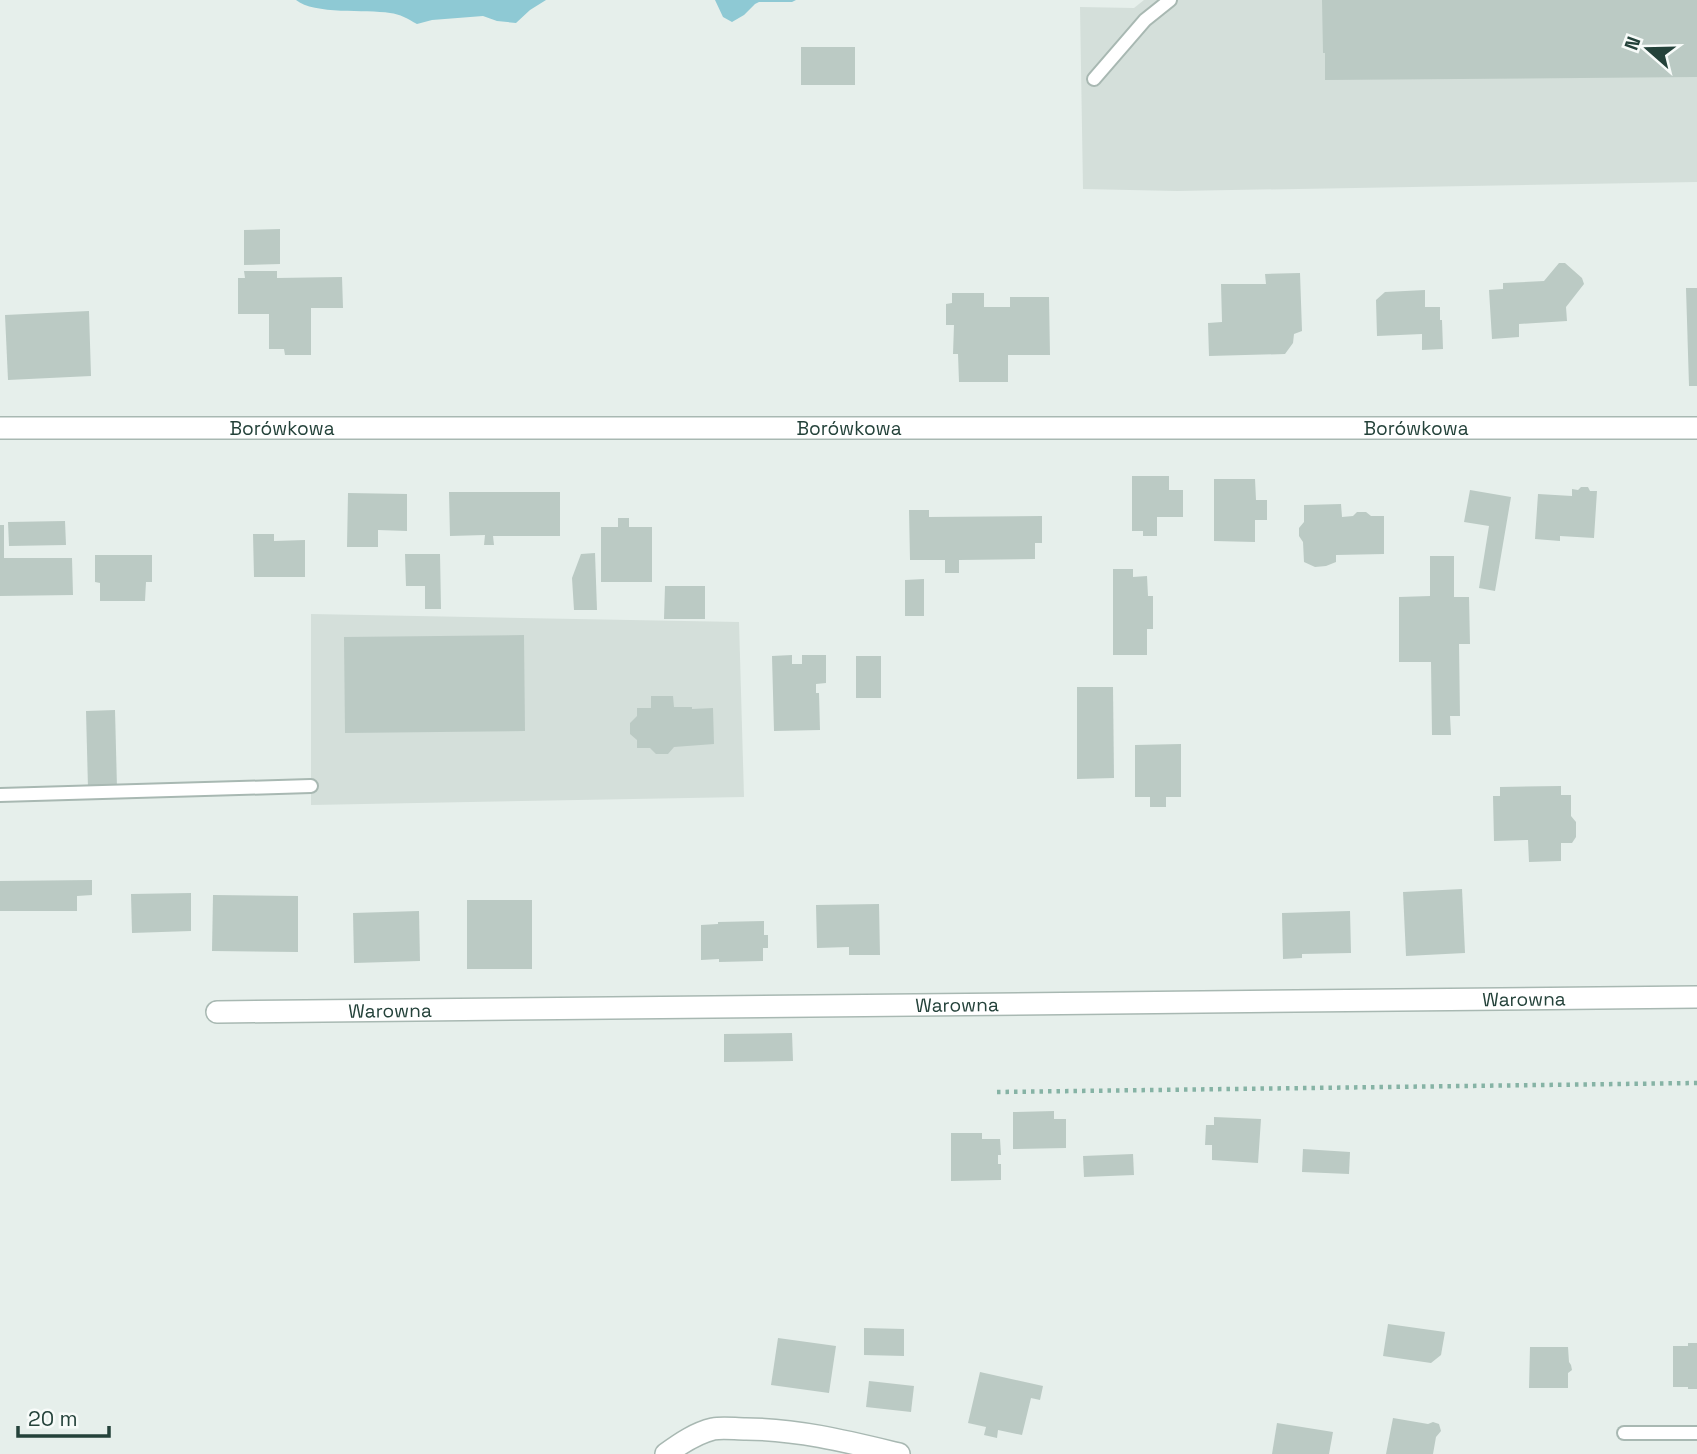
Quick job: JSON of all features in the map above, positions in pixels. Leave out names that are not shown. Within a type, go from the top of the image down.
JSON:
[{"type":"street","name":"Borówkowa","points":[[0,428],[1697,428]]},
{"type":"street","name":"Warowna","points":[[217,1012],[1697,997]]},
{"type":"street","points":[[666,1454],[691,1437],[715,1429],[768,1429],[845,1441],[899,1454]]},
{"type":"lane","points":[[1094,79],[1145,20],[1170,0]]},
{"type":"lane","points":[[0,795],[311,786]]},
{"type":"lane","points":[[1624,1433],[1697,1433]]},
{"type":"path","points":[[998,1092],[1697,1083]]},
{"type":"shaded area","points":[[1144,0],[1697,0],[1697,182],[1177,191],[1083,189],[1080,7],[1134,8]]},
{"type":"shaded area","points":[[311,614],[739,622],[744,797],[311,805]]},
{"type":"water","points":[[296,0],[546,0],[516,23],[483,16],[432,20],[417,24],[394,14],[327,10],[304,5]]},
{"type":"water","points":[[715,0],[796,0],[759,2],[732,22],[723,17]]},
{"type":"building","points":[[1322,0],[1697,0],[1697,77],[1325,80]]},
{"type":"building","points":[[801,47],[855,47],[855,85],[801,85]]},
{"type":"building","points":[[280,229],[280,264],[244,265],[244,230]]},
{"type":"building","points":[[1559,263],[1565,263],[1582,278],[1584,284],[1566,307],[1567,321],[1519,324],[1519,337],[1492,339],[1489,290],[1503,289],[1503,283],[1544,281]]},
{"type":"building","points":[[244,271],[277,271],[277,278],[342,277],[343,308],[311,308],[311,355],[285,355],[284,349],[269,349],[269,314],[238,314],[238,278],[245,278]]},
{"type":"building","points":[[1300,273],[1302,331],[1294,334],[1293,343],[1285,354],[1209,356],[1208,323],[1222,322],[1221,284],[1266,284],[1265,274]]},
{"type":"building","points":[[1686,288],[1697,288],[1697,386],[1689,386]]},
{"type":"building","points":[[1425,290],[1425,307],[1440,307],[1443,349],[1422,350],[1422,334],[1377,336],[1376,300],[1385,292]]},
{"type":"building","points":[[952,293],[984,293],[984,307],[1010,307],[1010,297],[1049,297],[1050,355],[1008,355],[1008,382],[959,382],[958,354],[953,354],[954,325],[946,325],[946,304],[952,303]]},
{"type":"building","points":[[89,311],[91,376],[8,380],[5,315]]},
{"type":"building","points":[[1132,476],[1169,476],[1169,490],[1183,490],[1183,517],[1157,517],[1157,536],[1143,536],[1143,531],[1132,531]]},
{"type":"building","points":[[1214,479],[1255,479],[1256,500],[1267,500],[1267,520],[1255,520],[1255,542],[1214,541]]},
{"type":"building","points":[[1581,487],[1597,491],[1594,538],[1560,536],[1560,541],[1535,539],[1538,494],[1572,496],[1572,489],[1578,490]]},
{"type":"building","points":[[1470,490],[1511,497],[1495,591],[1479,588],[1489,526],[1464,522]]},
{"type":"building","points":[[449,492],[560,492],[560,536],[493,536],[494,545],[484,545],[485,535],[450,536]]},
{"type":"building","points":[[348,493],[407,494],[407,531],[378,530],[378,547],[347,547]]},
{"type":"building","points":[[1341,504],[1342,517],[1353,516],[1357,512],[1384,516],[1384,554],[1336,555],[1336,562],[1326,566],[1315,567],[1304,562],[1299,528],[1304,522],[1304,505]]},
{"type":"building","points":[[909,510],[929,510],[929,517],[1042,516],[1042,543],[1035,543],[1035,559],[959,560],[959,573],[945,573],[945,560],[910,560]]},
{"type":"building","points":[[618,518],[629,518],[629,527],[652,527],[652,582],[601,582],[601,527],[618,527]]},
{"type":"building","points":[[65,521],[66,545],[9,546],[8,522]]},
{"type":"building","points":[[0,525],[4,525],[4,558],[72,558],[73,595],[0,596]]},
{"type":"building","points":[[253,534],[274,534],[274,541],[305,540],[305,577],[254,577]]},
{"type":"building","points":[[595,553],[597,610],[574,610],[572,578],[581,554]]},
{"type":"building","points":[[405,554],[440,554],[441,609],[425,609],[425,586],[406,586]]},
{"type":"building","points":[[95,555],[152,555],[152,582],[146,582],[145,601],[100,601],[100,583],[95,582]]},
{"type":"building","points":[[1430,556],[1454,556],[1454,597],[1469,597],[1470,644],[1459,644],[1460,716],[1450,716],[1451,735],[1432,735],[1431,662],[1399,662],[1399,597],[1430,596]]},
{"type":"building","points":[[1113,569],[1133,569],[1133,577],[1147,576],[1148,596],[1153,596],[1153,629],[1147,629],[1147,655],[1113,655]]},
{"type":"building","points":[[924,579],[924,616],[905,616],[905,580]]},
{"type":"building","points":[[665,586],[705,586],[705,619],[664,619]]},
{"type":"building","points":[[524,635],[525,731],[345,733],[344,637]]},
{"type":"building","points":[[792,655],[792,664],[802,664],[802,655],[826,655],[826,683],[816,684],[816,693],[819,693],[820,730],[774,731],[772,656]]},
{"type":"building","points":[[856,656],[881,656],[881,698],[856,698]]},
{"type":"building","points":[[1077,687],[1113,687],[1114,778],[1077,779]]},
{"type":"building","points":[[651,696],[673,696],[674,707],[713,708],[714,744],[674,747],[668,754],[656,754],[650,748],[637,748],[637,740],[630,734],[630,723],[637,716],[637,708],[651,708]]},
{"type":"building","points":[[115,710],[117,788],[88,788],[86,711]]},
{"type":"building","points":[[1181,744],[1181,797],[1166,797],[1166,807],[1150,807],[1150,797],[1135,797],[1135,745]]},
{"type":"building","points":[[1561,786],[1561,795],[1571,795],[1571,816],[1576,822],[1576,837],[1572,843],[1561,843],[1561,861],[1529,862],[1528,840],[1494,841],[1493,796],[1500,796],[1500,787]]},
{"type":"building","points":[[92,880],[92,895],[77,896],[77,911],[0,911],[0,881]]},
{"type":"building","points":[[1462,889],[1465,953],[1406,956],[1403,892]]},
{"type":"building","points":[[191,893],[191,931],[132,933],[131,894]]},
{"type":"building","points":[[213,895],[298,896],[298,952],[212,951]]},
{"type":"building","points":[[467,900],[532,900],[532,969],[467,969]]},
{"type":"building","points":[[879,904],[880,955],[849,955],[849,947],[817,948],[816,905]]},
{"type":"building","points":[[419,911],[420,961],[354,963],[353,913]]},
{"type":"building","points":[[1350,911],[1351,953],[1302,954],[1302,958],[1283,959],[1282,913]]},
{"type":"building","points":[[764,921],[768,948],[763,948],[763,961],[701,960],[701,925]]},
{"type":"building","points":[[792,1033],[793,1061],[724,1062],[724,1034]]},
{"type":"building","points":[[1054,1111],[1054,1119],[1066,1119],[1066,1148],[1013,1149],[1013,1112]]},
{"type":"building","points":[[1214,1117],[1261,1119],[1258,1163],[1212,1160],[1212,1145],[1205,1145],[1206,1125],[1214,1125]]},
{"type":"building","points":[[951,1133],[982,1133],[982,1139],[1000,1139],[1001,1155],[998,1155],[998,1164],[1001,1164],[1001,1180],[951,1181]]},
{"type":"building","points":[[1303,1149],[1350,1152],[1349,1174],[1302,1172]]},
{"type":"building","points":[[1133,1154],[1134,1175],[1084,1177],[1083,1156]]},
{"type":"building","points":[[1388,1324],[1445,1332],[1441,1355],[1431,1363],[1383,1356]]},
{"type":"building","points":[[864,1328],[904,1329],[904,1356],[864,1355]]},
{"type":"building","points":[[778,1338],[836,1346],[829,1393],[771,1385]]},
{"type":"building","points":[[1688,1343],[1697,1343],[1697,1389],[1673,1387],[1673,1346],[1688,1346]]},
{"type":"building","points":[[1530,1347],[1568,1347],[1572,1370],[1568,1373],[1568,1388],[1529,1388]]},
{"type":"building","points":[[980,1372],[1043,1386],[1040,1400],[1031,1398],[1022,1435],[998,1430],[997,1438],[984,1435],[986,1427],[968,1423]]},
{"type":"building","points":[[869,1381],[914,1386],[911,1412],[866,1407]]},
{"type":"building","points":[[1393,1418],[1439,1424],[1441,1431],[1436,1437],[1433,1454],[1386,1454]]},
{"type":"building","points":[[1277,1423],[1333,1432],[1329,1454],[1272,1454]]}]
